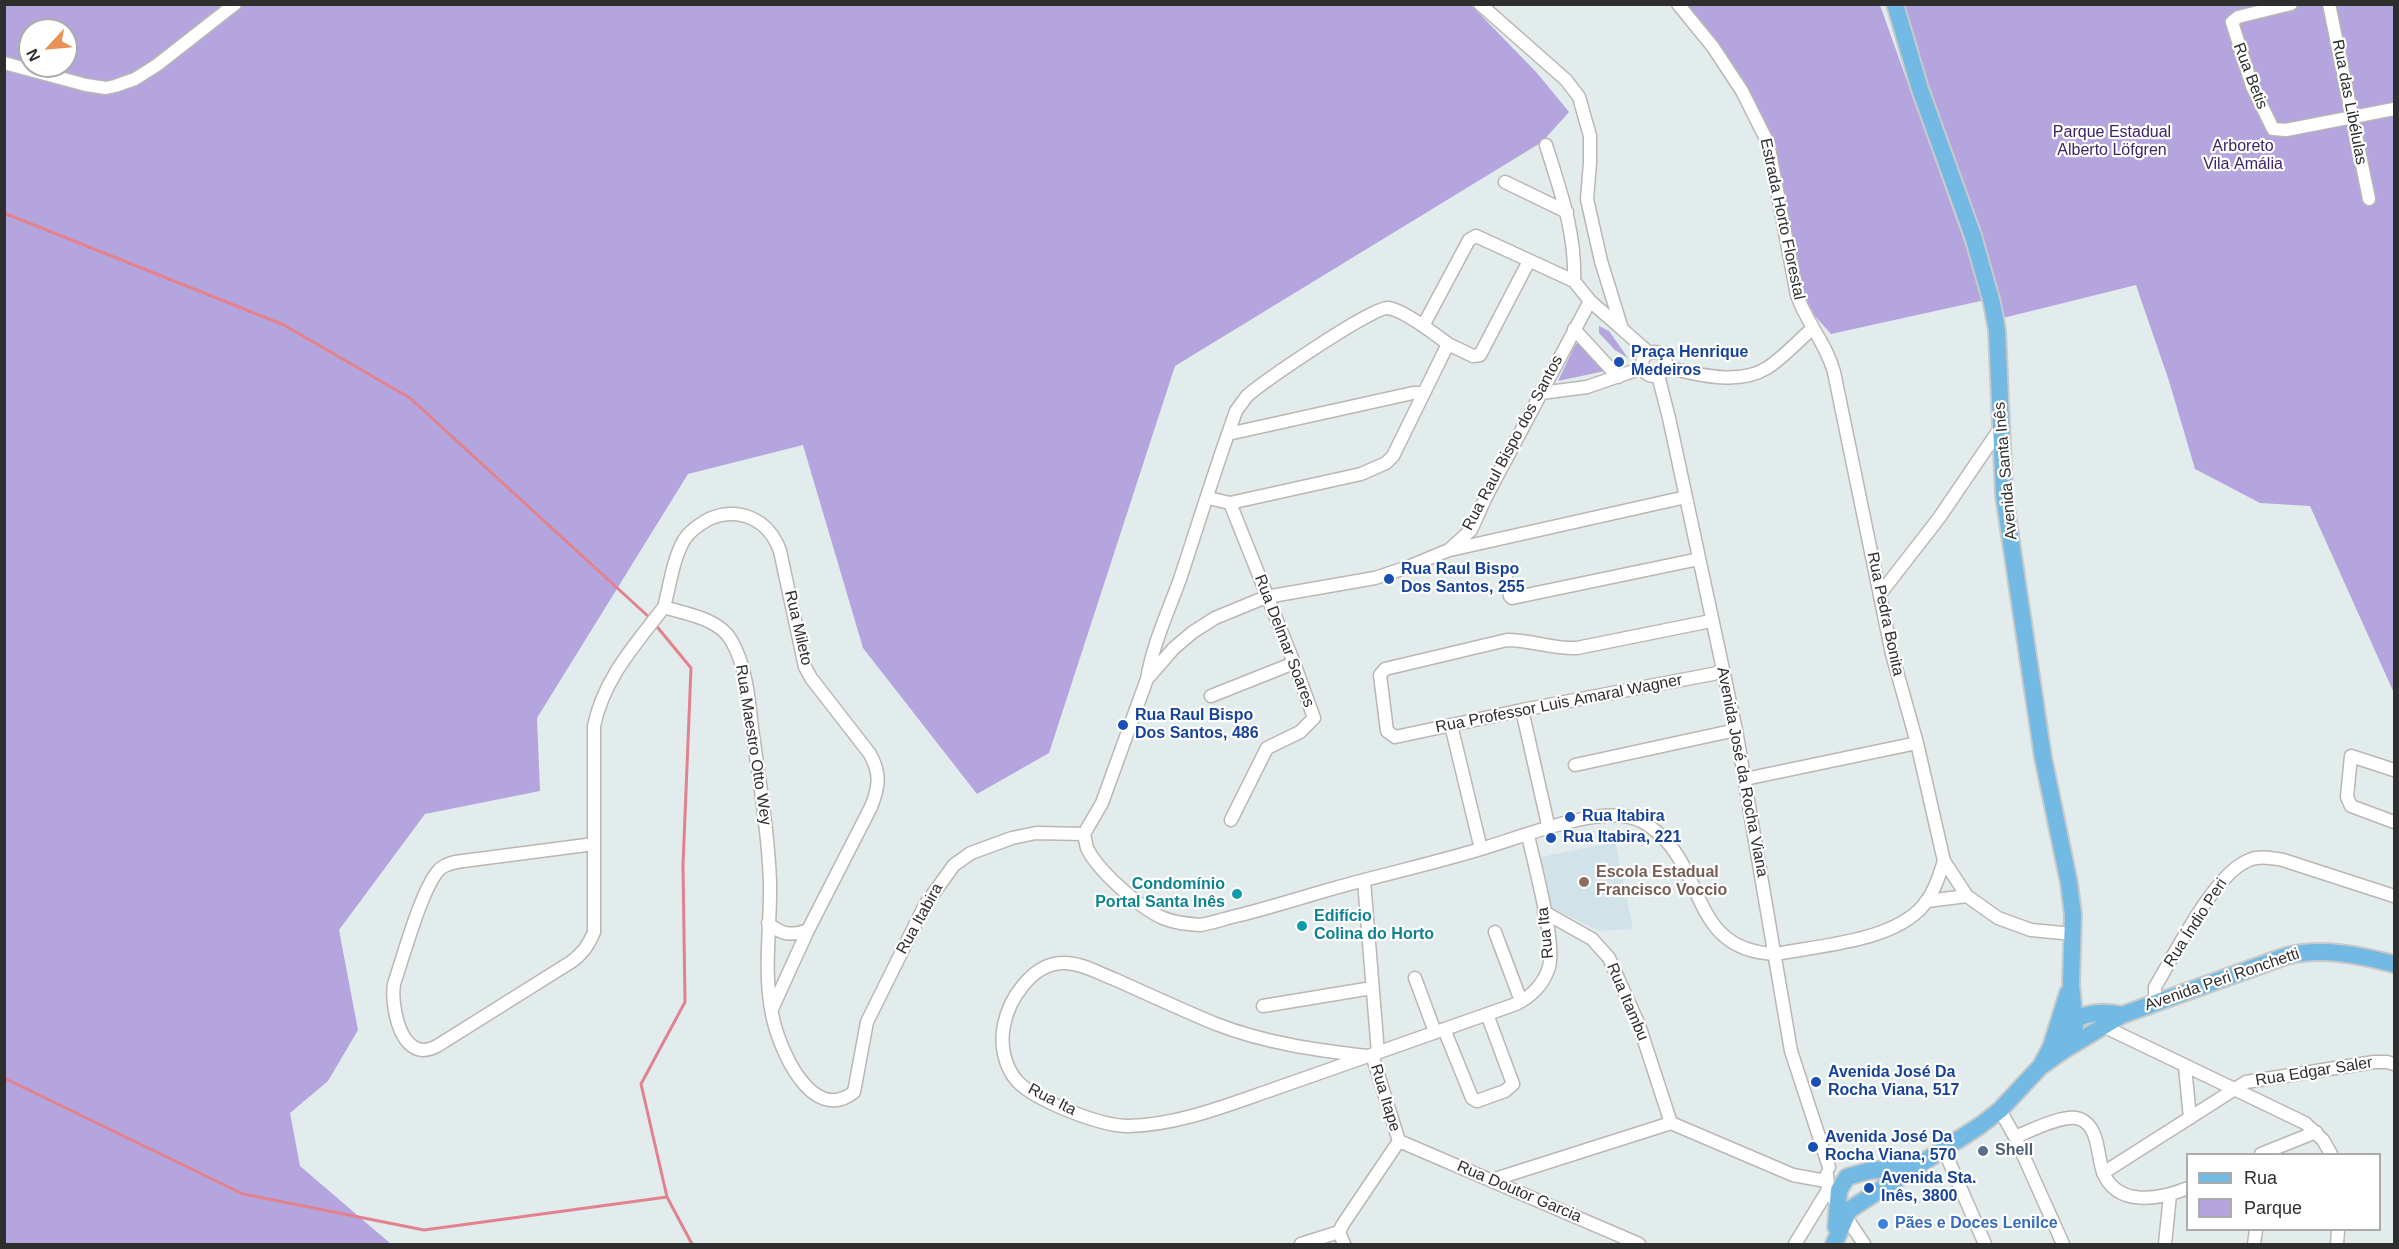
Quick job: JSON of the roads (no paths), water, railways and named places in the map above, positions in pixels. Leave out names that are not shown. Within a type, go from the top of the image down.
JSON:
[{"type":"main road","name":"Avenida Santa Inês","points":[[1895,4],[1920,89],[1973,236],[1992,303],[1997,330],[2004,495],[2043,757],[2069,884],[2074,934],[2070,1020]]},
{"type":"main road","name":"Avenida Peri Ronchetti","points":[[2122,1016],[2276,959],[2304,951],[2349,955],[2394,964]]},
{"type":"main road","points":[[1841,1210],[1866,1199],[1915,1166],[1944,1150],[2000,1110],[2056,1050],[2070,1020],[2083,1014],[2115,1013],[2122,1016]]},
{"type":"main road","points":[[2056,1050],[2105,1028],[2122,1016]]},
{"type":"main road","points":[[2070,1020],[2105,1028]]},
{"type":"main road","points":[[1835,1239],[1835,1221],[1841,1210],[1839,1190],[1850,1176],[1868,1171],[1915,1166]]},
{"type":"main road","points":[[1850,1176],[1859,1178],[1863,1184],[1866,1199]]},
{"type":"street","points":[[4,63],[86,86],[106,88],[115,86],[135,79],[157,65],[235,4]]},
{"type":"street","points":[[1480,4],[1566,80],[1574,88],[1583,107],[1590,136],[1588,209],[1604,273],[1622,329]]},
{"type":"street","name":"Estrada Horto Florestal","points":[[1678,4],[1722,60],[1763,131],[1771,153],[1797,295],[1813,328]]},
{"type":"street","name":"Rua Betis","points":[[2291,4],[2238,17],[2232,22],[2252,86],[2274,129],[2286,130],[2353,118]]},
{"type":"street","name":"Rua das Libélulas","points":[[2330,4],[2368,199]]},
{"type":"street","points":[[2353,118],[2394,109]]},
{"type":"street","points":[[1546,146],[1567,212],[1575,255],[1574,281]]},
{"type":"street","points":[[1505,182],[1567,212]]},
{"type":"street","points":[[1423,326],[1469,240],[1476,236],[1574,281],[1590,300],[1648,352],[1662,355],[1666,361],[1662,371]]},
{"type":"street","points":[[1147,679],[1160,631],[1240,403],[1254,390],[1377,310],[1389,308],[1423,326],[1448,344],[1473,356],[1480,355],[1528,261]]},
{"type":"street","name":"Rua Raul Bispo dos Santos","points":[[1084,834],[1102,803],[1147,679],[1174,648],[1193,632],[1215,618],[1266,597],[1375,578],[1408,567],[1449,550],[1471,530],[1486,496],[1590,300]]},
{"type":"street","points":[[1648,352],[1642,359],[1642,368],[1650,376],[1662,371],[1723,377],[1756,373],[1776,361],[1813,328]]},
{"type":"street","name":"Rua Pedra Bonita","points":[[1813,328],[1827,349],[1834,372],[1892,654],[1917,743],[1944,861],[1967,896]]},
{"type":"street","points":[[1574,330],[1618,377]]},
{"type":"street","points":[[1208,498],[1230,503],[1361,474],[1380,466],[1393,456],[1448,344]]},
{"type":"street","points":[[1540,393],[1587,387],[1642,368]]},
{"type":"street","name":"Avenida José da Rocha Viana","points":[[1662,371],[1711,621],[1736,730],[1791,1051],[1829,1167]]},
{"type":"street","points":[[1228,434],[1393,397],[1423,393]]},
{"type":"street","points":[[1880,594],[1939,518],[2001,428]]},
{"type":"street","points":[[1449,550],[1686,497]]},
{"type":"street","name":"Rua Delmar Soares","points":[[1230,503],[1314,718],[1300,732],[1267,748],[1231,820]]},
{"type":"street","name":"Rua Mileto","points":[[664,607],[685,538],[703,522],[725,515],[738,514],[749,516],[768,529],[776,539],[805,667],[870,754],[876,766],[879,778],[871,807],[808,930],[771,1012]]},
{"type":"street","points":[[1505,571],[1509,596],[1512,598],[1699,559]]},
{"type":"street","points":[[594,844],[450,863],[437,872],[422,904],[394,984],[392,996],[398,1023],[413,1046],[422,1050],[437,1046],[584,952],[594,932],[594,844],[594,726],[597,710],[621,662],[664,607]]},
{"type":"street","name":"Rua Maestro Otto Wey","points":[[664,607],[717,625],[732,641],[739,657],[750,708],[765,815],[770,885],[767,955],[771,1012],[776,1032],[788,1061],[810,1090],[821,1098]]},
{"type":"street","name":"Rua Professor Luis Amaral Wagner","points":[[1711,621],[1577,648],[1558,648],[1527,641],[1501,641],[1388,668],[1380,675],[1387,731],[1395,737],[1522,710],[1713,675],[1722,671]]},
{"type":"street","points":[[1211,696],[1294,663]]},
{"type":"street","points":[[1522,710],[1549,829]]},
{"type":"street","points":[[1451,725],[1481,849]]},
{"type":"street","points":[[1575,765],[1736,730]]},
{"type":"street","points":[[1745,779],[1917,743]]},
{"type":"street","points":[[2394,770],[2350,756],[2347,797],[2351,806],[2394,822]]},
{"type":"street","points":[[1084,834],[1087,848],[1096,861],[1140,905],[1163,918],[1185,924],[1207,924],[1549,829],[1611,815],[1630,817],[1646,823],[1664,838],[1675,852],[1714,928],[1736,944],[1761,954],[1776,954],[1887,931],[1901,924],[1927,901],[1944,861]]},
{"type":"street","name":"Rua Itabira","points":[[821,1098],[829,1102],[837,1102],[854,1092],[867,1022],[925,905],[954,865],[980,849],[1012,838],[1036,833],[1084,834]]},
{"type":"street","name":"Rua Ita","points":[[1372,1055],[1284,1046],[1260,1040],[1214,1023],[1088,969],[1061,963],[1051,965],[1039,972],[1022,986],[1008,1013],[1002,1032],[1006,1060],[1013,1077],[1029,1091],[1089,1119],[1123,1126],[1143,1125],[1208,1112],[1372,1055],[1487,1014],[1521,1001],[1533,993],[1549,967],[1550,944],[1545,912],[1528,835]]},
{"type":"street","name":"Rua Índio Peri","points":[[2156,1003],[2155,987],[2212,894],[2224,878],[2248,860],[2268,857],[2283,860],[2394,896]]},
{"type":"street","name":"Rua Itape","points":[[1364,881],[1372,988],[1372,1055],[1399,1141]]},
{"type":"street","points":[[1927,901],[1967,896],[1998,918],[2017,926],[2048,933],[2074,934]]},
{"type":"street","name":"Rua Itambu","points":[[1545,912],[1592,939],[1609,958],[1638,1025],[1671,1123]]},
{"type":"street","points":[[768,923],[787,934],[808,930]]},
{"type":"street","points":[[1496,932],[1521,1001]]},
{"type":"street","points":[[1415,978],[1472,1098],[1477,1101],[1505,1091],[1513,1084],[1487,1014]]},
{"type":"street","points":[[1263,1006],[1372,988]]},
{"type":"street","points":[[2105,1028],[2285,1112],[2316,1132],[2330,1153]]},
{"type":"street","name":"Rua Edgar Saler","points":[[2103,1173],[2234,1088],[2254,1080],[2374,1062],[2394,1064]]},
{"type":"street","points":[[2185,1067],[2190,1118]]},
{"type":"street","points":[[2000,1110],[2015,1137],[2062,1245]]},
{"type":"street","points":[[2015,1137],[2056,1121],[2079,1119],[2085,1122],[2092,1132],[2103,1173],[2112,1185],[2130,1197],[2155,1199],[2186,1188]]},
{"type":"street","points":[[1492,1180],[1671,1123],[1793,1175],[1827,1185],[1864,1245]]},
{"type":"street","points":[[2266,1153],[2316,1132]]},
{"type":"street","points":[[1301,1245],[1339,1232],[1399,1141]]},
{"type":"street","name":"Rua Doutor Garcia","points":[[1399,1141],[1639,1245]]},
{"type":"street","points":[[1944,1150],[1985,1245]]},
{"type":"street","points":[[1795,1245],[1827,1185],[1829,1167],[1850,1176]]},
{"type":"street","points":[[2165,1245],[2170,1195]]},
{"type":"street","points":[[1339,1232],[1344,1245]]},
{"type":"waterway","points":[[4,213],[284,325],[410,398],[650,618]]},
{"type":"waterway","points":[[654,623],[691,668],[683,865],[685,1002],[641,1084],[667,1197],[692,1244]]},
{"type":"waterway","points":[[4,1078],[243,1194],[424,1230],[667,1197]]},
{"type":"place","name":"Praça Henrique Medeiros","points":[[1619,362]]},
{"type":"place","name":"Rua Raul Bispo Dos Santos, 255","points":[[1389,579]]},
{"type":"place","name":"Rua Raul Bispo Dos Santos, 486","points":[[1123,725]]},
{"type":"place","name":"Rua Itabira","points":[[1570,817]]},
{"type":"place","name":"Rua Itabira, 221","points":[[1551,838]]},
{"type":"place","name":"Escola Estadual Francisco Voccio","points":[[1584,882]]},
{"type":"place","name":"Condomínio Portal Santa Inês","points":[[1237,894]]},
{"type":"place","name":"Edifício Colina do Horto","points":[[1302,926]]},
{"type":"place","name":"Avenida José Da Rocha Viana, 517","points":[[1816,1082]]},
{"type":"place","name":"Avenida José Da Rocha Viana, 570","points":[[1813,1147]]},
{"type":"place","name":"Shell","points":[[1983,1151]]},
{"type":"place","name":"Avenida Sta. Inês, 3800","points":[[1869,1188]]},
{"type":"place","name":"Pães e Doces Lenilce","points":[[1883,1224]]},
{"type":"park label","name":"Parque Estadual Alberto Löfgren","points":[[2112,142]]},
{"type":"park label","name":"Arboreto Vila Amália","points":[[2243,156]]}]
